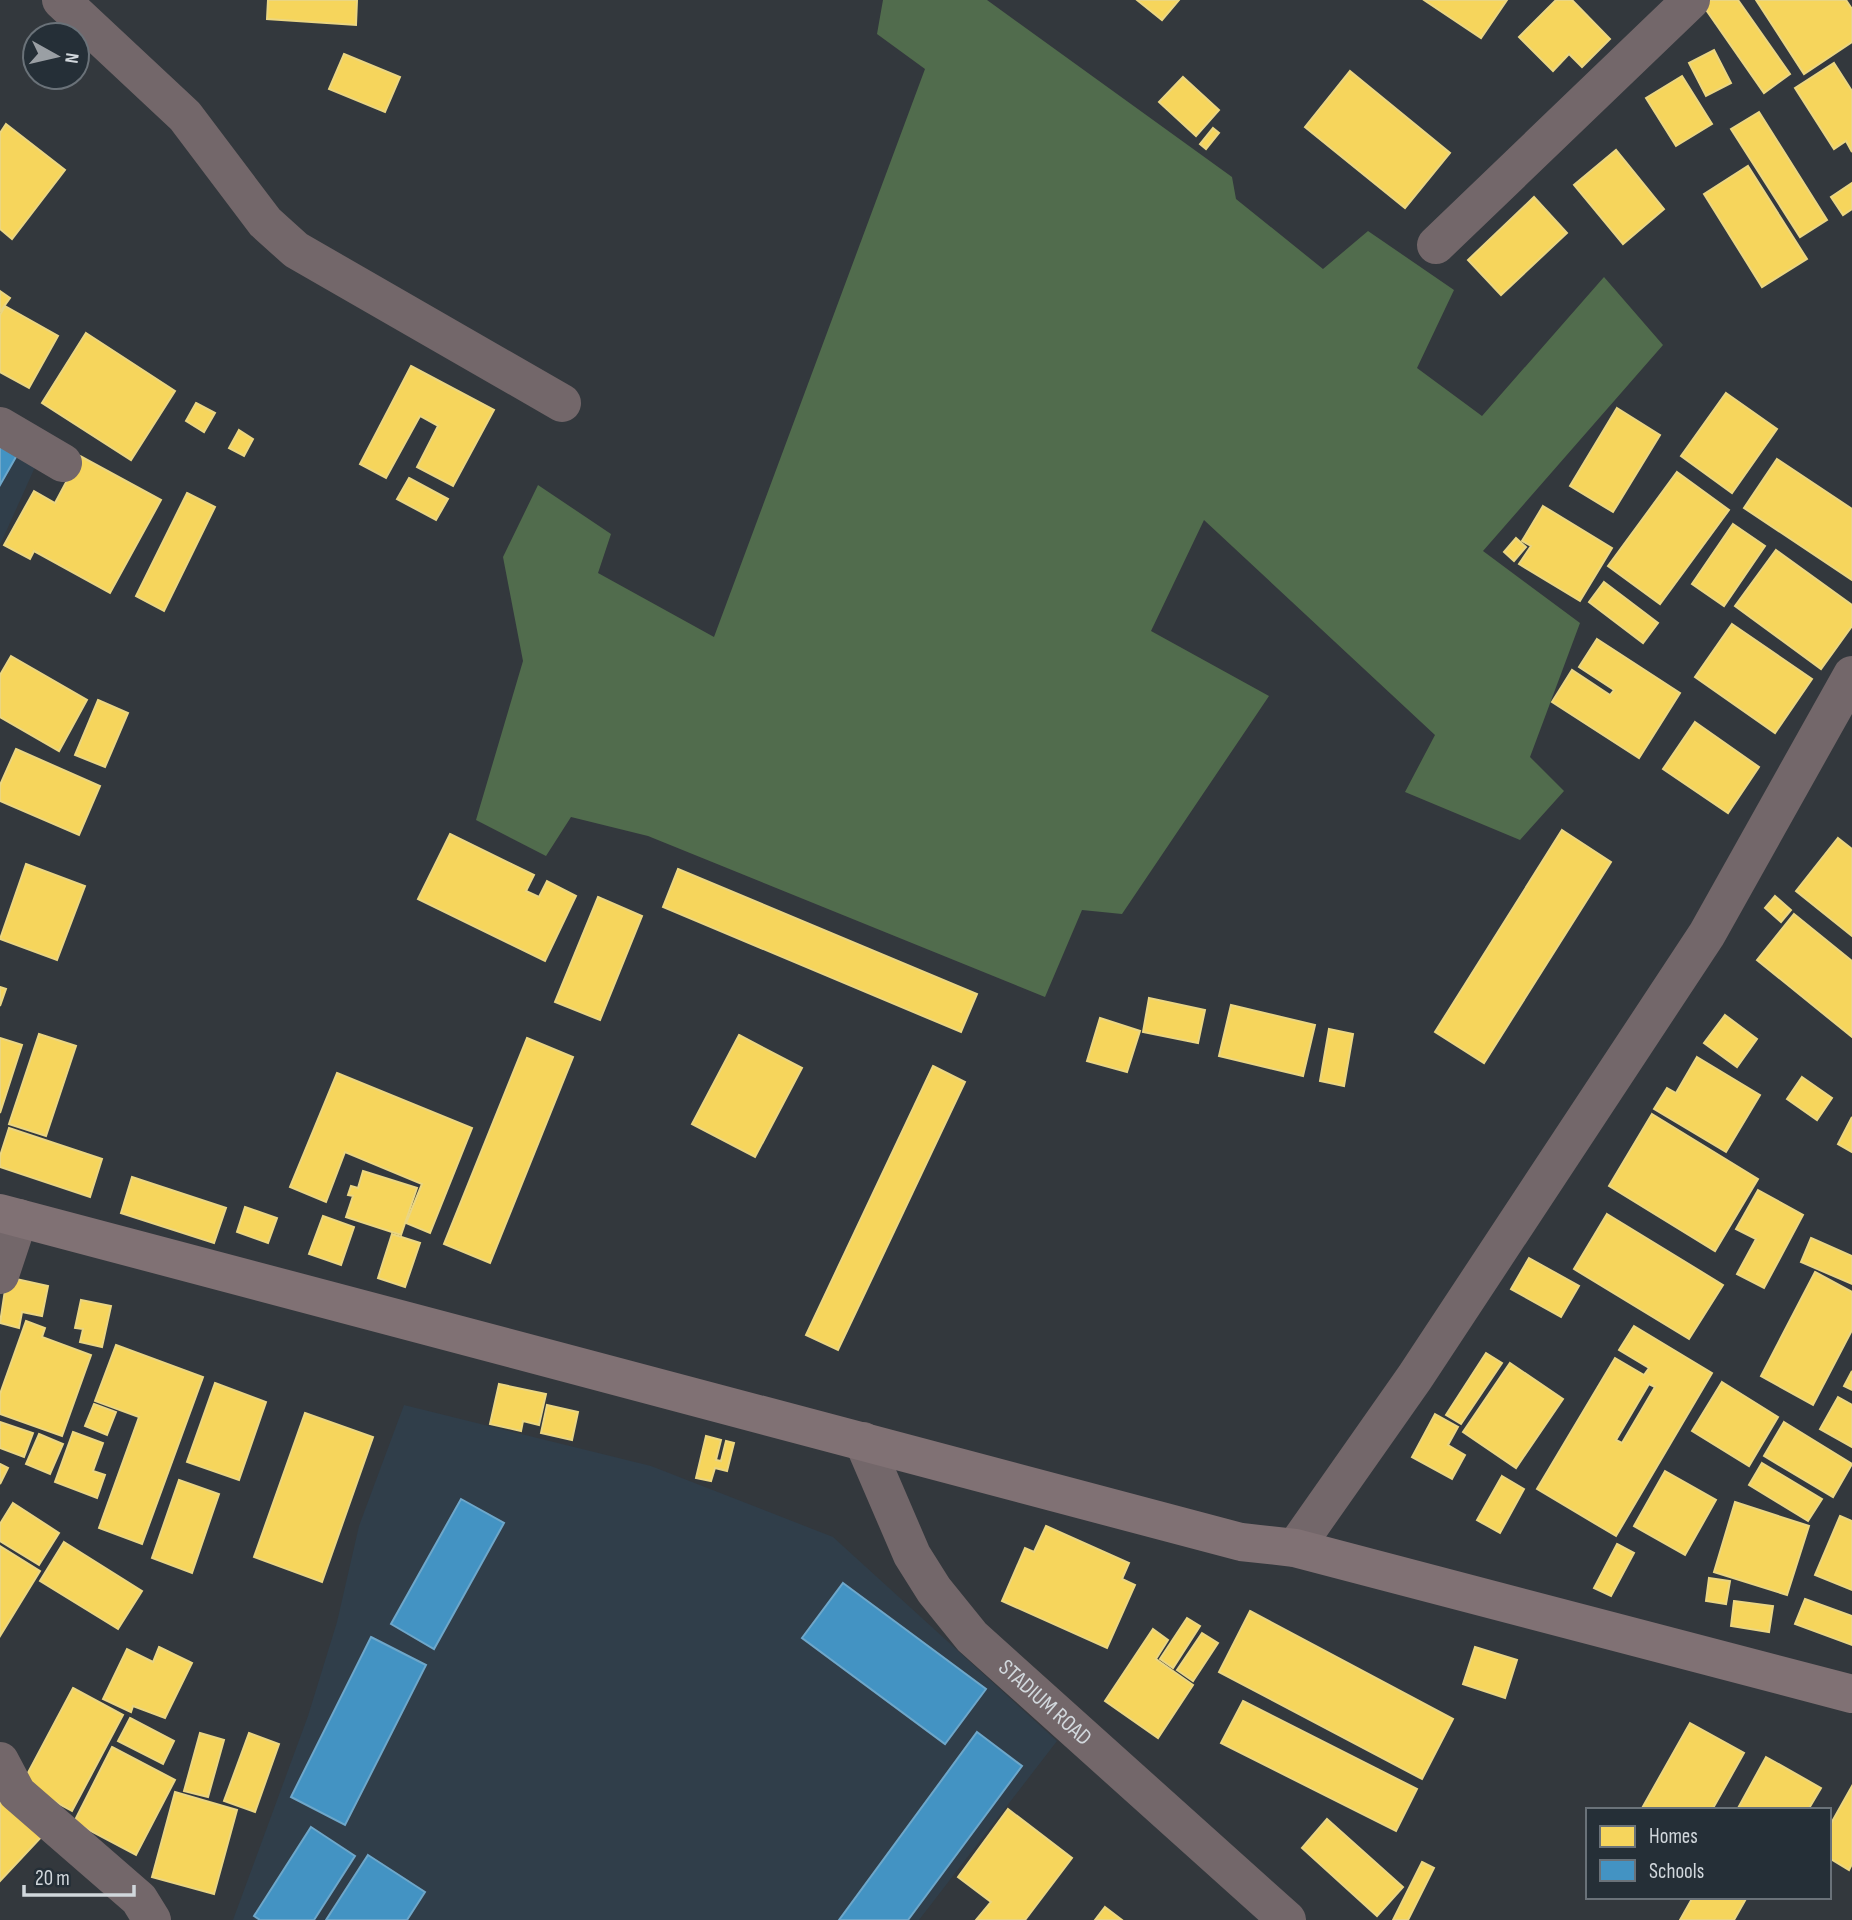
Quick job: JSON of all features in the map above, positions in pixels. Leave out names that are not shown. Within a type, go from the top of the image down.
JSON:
[{"type":"main road","points":[[9,1215],[1241,1542],[1295,1548],[1852,1694]]},
{"type":"street","points":[[61,0],[185,116],[265,222],[296,250],[562,403]]},
{"type":"street","points":[[1436,245],[1691,0]]},
{"type":"street","points":[[0,426],[63,463]]},
{"type":"street","points":[[1295,1548],[1415,1377],[1707,934],[1852,675]]},
{"type":"street","points":[[0,1275],[9,1215]]},
{"type":"street","name":"STADIUM ROAD","points":[[863,1441],[912,1555],[934,1590],[972,1637],[1287,1920]]},
{"type":"street","points":[[0,1761],[17,1793],[139,1899],[152,1920]]},
{"type":"shaded area","points":[[0,409],[49,436],[0,545]]},
{"type":"shaded area","points":[[404,1405],[651,1466],[833,1537],[1057,1741],[919,1920],[233,1920],[308,1716],[337,1622],[359,1526]]},
{"type":"green space","points":[[883,0],[987,0],[1232,177],[1236,199],[1323,269],[1368,231],[1454,290],[1417,368],[1482,416],[1604,277],[1663,345],[1483,551],[1580,623],[1530,757],[1564,791],[1520,840],[1405,792],[1435,735],[1204,520],[1151,631],[1269,696],[1122,914],[1082,910],[1045,997],[648,836],[571,817],[546,856],[476,820],[523,661],[503,557],[538,485],[611,534],[598,573],[714,637],[925,69],[877,34]]},
{"type":"building: Homes","points":[[268,0],[357,0],[356,25],[267,19]]},
{"type":"building: Homes","points":[[1137,0],[1179,0],[1162,20]]},
{"type":"building: Homes","points":[[1424,0],[1507,0],[1481,38]]},
{"type":"building: Homes","points":[[1556,0],[1572,0],[1610,39],[1582,67],[1569,54],[1553,71],[1519,37]]},
{"type":"building: Homes","points":[[1708,0],[1738,0],[1790,74],[1764,93],[1702,4]]},
{"type":"building: Homes","points":[[1756,0],[1846,0],[1852,9],[1852,42],[1804,74]]},
{"type":"building: Homes","points":[[1714,50],[1731,83],[1706,96],[1689,63]]},
{"type":"building: Homes","points":[[344,54],[400,77],[385,112],[329,89]]},
{"type":"building: Homes","points":[[1834,63],[1852,91],[1852,152],[1846,141],[1834,149],[1795,88]]},
{"type":"building: Homes","points":[[1350,71],[1450,153],[1405,208],[1305,127]]},
{"type":"building: Homes","points":[[1682,76],[1712,124],[1676,146],[1646,98]]},
{"type":"building: Homes","points":[[1183,77],[1219,110],[1196,136],[1159,102]]},
{"type":"building: Homes","points":[[1759,112],[1827,220],[1800,237],[1731,129]]},
{"type":"building: Homes","points":[[6,124],[65,170],[12,239],[0,229],[0,133]]},
{"type":"building: Homes","points":[[1213,128],[1219,133],[1206,149],[1200,144]]},
{"type":"building: Homes","points":[[1616,150],[1664,209],[1623,244],[1574,185]]},
{"type":"building: Homes","points":[[1748,166],[1807,259],[1762,287],[1704,194]]},
{"type":"building: Homes","points":[[1852,183],[1852,209],[1843,215],[1831,197]]},
{"type":"building: Homes","points":[[1534,197],[1567,233],[1501,295],[1468,260]]},
{"type":"building: Homes","points":[[0,291],[10,298],[0,312]]},
{"type":"building: Homes","points":[[5,306],[58,336],[29,388],[0,372],[0,315]]},
{"type":"building: Homes","points":[[86,333],[175,391],[131,460],[42,403]]},
{"type":"building: Homes","points":[[411,366],[494,410],[453,486],[417,467],[438,426],[420,416],[386,478],[360,464]]},
{"type":"building: Homes","points":[[1726,393],[1777,429],[1732,493],[1681,456]]},
{"type":"building: Homes","points":[[196,403],[215,413],[204,432],[186,421]]},
{"type":"building: Homes","points":[[1617,408],[1660,435],[1613,512],[1570,486]]},
{"type":"building: Homes","points":[[239,430],[253,439],[244,456],[229,448]]},
{"type":"building: Homes","points":[[80,456],[161,500],[110,593],[34,551],[30,559],[4,545],[34,491],[55,503]]},
{"type":"building: Homes","points":[[1777,459],[1852,509],[1852,580],[1744,508]]},
{"type":"building: Homes","points":[[1677,472],[1729,510],[1660,604],[1608,566]]},
{"type":"building: Homes","points":[[409,478],[448,499],[436,520],[397,499]]},
{"type":"building: Homes","points":[[187,493],[215,507],[164,611],[136,596]]},
{"type":"building: Homes","points":[[1543,506],[1612,548],[1580,601],[1519,564],[1531,546],[1522,541]]},
{"type":"building: Homes","points":[[1733,524],[1765,546],[1724,606],[1692,584]]},
{"type":"building: Homes","points":[[1516,538],[1526,547],[1514,561],[1504,552]]},
{"type":"building: Homes","points":[[1776,550],[1852,605],[1852,626],[1821,669],[1735,606]]},
{"type":"building: Homes","points":[[1604,582],[1658,623],[1643,643],[1589,602]]},
{"type":"building: Homes","points":[[1732,624],[1812,679],[1775,733],[1695,677]]},
{"type":"building: Homes","points":[[1597,639],[1680,693],[1639,758],[1552,702],[1572,670],[1610,695],[1614,690],[1579,667]]},
{"type":"building: Homes","points":[[11,656],[87,700],[59,751],[0,717],[0,675]]},
{"type":"building: Homes","points":[[98,700],[128,713],[105,767],[75,755]]},
{"type":"building: Homes","points":[[1695,722],[1759,767],[1728,813],[1663,769]]},
{"type":"building: Homes","points":[[16,749],[100,786],[79,835],[0,801],[0,785]]},
{"type":"building: Homes","points":[[1562,830],[1611,862],[1484,1063],[1435,1032]]},
{"type":"building: Homes","points":[[450,834],[534,875],[526,891],[539,897],[547,881],[576,896],[545,961],[418,899]]},
{"type":"building: Homes","points":[[1838,838],[1852,849],[1852,936],[1796,891]]},
{"type":"building: Homes","points":[[26,864],[85,886],[57,960],[0,939]]},
{"type":"building: Homes","points":[[678,869],[977,994],[961,1032],[663,907]]},
{"type":"building: Homes","points":[[1775,896],[1791,910],[1781,922],[1765,908]]},
{"type":"building: Homes","points":[[598,897],[642,916],[600,1020],[555,1002]]},
{"type":"building: Homes","points":[[1794,914],[1852,961],[1852,1037],[1757,960]]},
{"type":"building: Homes","points":[[0,987],[6,989],[0,1006]]},
{"type":"building: Homes","points":[[1149,998],[1205,1010],[1198,1043],[1143,1032]]},
{"type":"building: Homes","points":[[1231,1005],[1315,1025],[1303,1076],[1219,1056]]},
{"type":"building: Homes","points":[[1725,1015],[1757,1039],[1737,1067],[1704,1043]]},
{"type":"building: Homes","points":[[1100,1018],[1140,1031],[1127,1072],[1087,1061]]},
{"type":"building: Homes","points":[[1329,1029],[1353,1034],[1344,1086],[1320,1081]]},
{"type":"building: Homes","points":[[39,1034],[76,1046],[46,1136],[9,1124]]},
{"type":"building: Homes","points":[[739,1035],[802,1068],[755,1157],[692,1124]]},
{"type":"building: Homes","points":[[0,1038],[22,1045],[0,1113]]},
{"type":"building: Homes","points":[[527,1038],[573,1057],[490,1263],[444,1244]]},
{"type":"building: Homes","points":[[1697,1057],[1760,1095],[1726,1152],[1654,1109],[1667,1088],[1676,1093]]},
{"type":"building: Homes","points":[[933,1066],[965,1082],[838,1350],[806,1335]]},
{"type":"building: Homes","points":[[337,1073],[472,1128],[430,1233],[406,1223],[422,1184],[345,1152],[326,1202],[290,1187]]},
{"type":"building: Homes","points":[[1802,1077],[1832,1098],[1817,1120],[1787,1099]]},
{"type":"building: Homes","points":[[1652,1114],[1758,1179],[1715,1251],[1609,1186]]},
{"type":"building: Homes","points":[[1852,1117],[1852,1152],[1838,1144]]},
{"type":"building: Homes","points":[[9,1128],[102,1159],[90,1197],[0,1167],[0,1156]]},
{"type":"building: Homes","points":[[363,1171],[417,1188],[401,1235],[346,1217],[353,1196],[348,1195],[351,1186],[358,1188]]},
{"type":"building: Homes","points":[[132,1177],[226,1208],[214,1243],[121,1213]]},
{"type":"building: Homes","points":[[1758,1190],[1803,1215],[1764,1288],[1737,1274],[1756,1239],[1736,1229]]},
{"type":"building: Homes","points":[[245,1207],[277,1218],[268,1243],[237,1232]]},
{"type":"building: Homes","points":[[1607,1214],[1723,1285],[1689,1339],[1574,1269]]},
{"type":"building: Homes","points":[[323,1216],[354,1227],[341,1265],[309,1254]]},
{"type":"building: Homes","points":[[392,1234],[420,1243],[405,1287],[378,1278]]},
{"type":"building: Homes","points":[[1811,1238],[1852,1256],[1852,1284],[1801,1262]]},
{"type":"building: Homes","points":[[1529,1258],[1579,1286],[1561,1317],[1511,1289]]},
{"type":"building: Homes","points":[[1815,1272],[1852,1292],[1852,1330],[1813,1405],[1761,1376]]},
{"type":"building: Homes","points":[[7,1277],[48,1286],[42,1316],[22,1312],[19,1328],[0,1323]]},
{"type":"building: Homes","points":[[81,1300],[111,1306],[102,1347],[80,1342],[83,1329],[75,1328]]},
{"type":"building: Homes","points":[[26,1321],[45,1328],[42,1337],[91,1355],[62,1436],[0,1414],[0,1394]]},
{"type":"building: Homes","points":[[1634,1326],[1712,1373],[1616,1536],[1537,1489],[1615,1358],[1644,1375],[1649,1368],[1619,1350]],"holes":[[[1649,1384],[1655,1387],[1622,1443],[1616,1440]]]},
{"type":"building: Homes","points":[[116,1345],[203,1377],[142,1544],[99,1528],[139,1417],[95,1401]]},
{"type":"building: Homes","points":[[1486,1353],[1502,1363],[1461,1424],[1446,1415]]},
{"type":"building: Homes","points":[[1510,1363],[1563,1399],[1516,1468],[1463,1432]]},
{"type":"building: Homes","points":[[1852,1371],[1852,1390],[1844,1386]]},
{"type":"building: Homes","points":[[1722,1382],[1778,1417],[1749,1466],[1692,1431]]},
{"type":"building: Homes","points":[[215,1383],[266,1402],[239,1480],[187,1462]]},
{"type":"building: Homes","points":[[499,1384],[546,1394],[539,1425],[523,1421],[521,1431],[490,1424]]},
{"type":"building: Homes","points":[[1838,1397],[1852,1405],[1852,1447],[1820,1429]]},
{"type":"building: Homes","points":[[94,1404],[116,1412],[107,1435],[85,1426]]},
{"type":"building: Homes","points":[[547,1405],[578,1412],[572,1440],[541,1433]]},
{"type":"building: Homes","points":[[305,1413],[373,1437],[322,1582],[254,1557]]},
{"type":"building: Homes","points":[[1435,1414],[1458,1427],[1448,1445],[1465,1455],[1452,1479],[1412,1457]]},
{"type":"building: Homes","points":[[0,1422],[33,1433],[24,1457],[0,1448]]},
{"type":"building: Homes","points":[[1784,1422],[1852,1464],[1833,1497],[1764,1456]]},
{"type":"building: Homes","points":[[73,1432],[103,1443],[93,1471],[105,1475],[97,1498],[55,1482]]},
{"type":"building: Homes","points":[[39,1434],[63,1444],[50,1474],[26,1464]]},
{"type":"building: Homes","points":[[706,1436],[721,1440],[716,1460],[721,1461],[726,1441],[734,1443],[727,1471],[715,1468],[711,1481],[696,1478]]},
{"type":"building: Homes","points":[[1762,1463],[1822,1499],[1808,1521],[1749,1485]]},
{"type":"building: Homes","points":[[0,1464],[8,1468],[0,1484]]},
{"type":"building: Homes","points":[[1665,1471],[1716,1500],[1685,1555],[1634,1526]]},
{"type":"building: Homes","points":[[1502,1476],[1524,1489],[1500,1533],[1477,1520]]},
{"type":"building: Homes","points":[[179,1480],[219,1494],[192,1573],[152,1558]]},
{"type":"building: Homes","points":[[1735,1502],[1809,1526],[1787,1595],[1714,1572]]},
{"type":"building: Homes","points":[[13,1503],[59,1533],[39,1565],[0,1541],[0,1524]]},
{"type":"building: Homes","points":[[1840,1516],[1852,1521],[1852,1590],[1815,1575]]},
{"type":"building: Homes","points":[[1046,1526],[1129,1563],[1122,1579],[1135,1585],[1107,1648],[1002,1601],[1025,1548],[1034,1552]]},
{"type":"building: Homes","points":[[64,1542],[142,1591],[118,1629],[40,1581]]},
{"type":"building: Homes","points":[[1617,1544],[1634,1553],[1611,1596],[1594,1588]]},
{"type":"building: Homes","points":[[0,1546],[40,1571],[0,1636]]},
{"type":"building: Homes","points":[[1709,1578],[1730,1581],[1726,1604],[1706,1601]]},
{"type":"building: Homes","points":[[1805,1599],[1852,1616],[1852,1645],[1795,1624]]},
{"type":"building: Homes","points":[[1734,1601],[1773,1606],[1769,1632],[1731,1626]]},
{"type":"building: Homes","points":[[1250,1611],[1453,1719],[1422,1779],[1219,1672]]},
{"type":"building: Homes","points":[[1187,1618],[1200,1626],[1173,1668],[1160,1659]]},
{"type":"building: Homes","points":[[1153,1629],[1168,1640],[1156,1659],[1193,1685],[1158,1738],[1105,1701]]},
{"type":"building: Homes","points":[[1202,1633],[1218,1643],[1193,1681],[1177,1670]]},
{"type":"building: Homes","points":[[159,1647],[192,1663],[165,1718],[133,1706],[131,1712],[103,1699],[127,1649],[153,1662]]},
{"type":"building: Homes","points":[[1475,1647],[1517,1660],[1505,1698],[1463,1684]]},
{"type":"building: Homes","points":[[73,1688],[123,1715],[72,1811],[22,1784]]},
{"type":"building: Homes","points":[[1243,1701],[1417,1789],[1396,1831],[1221,1743]]},
{"type":"building: Homes","points":[[130,1718],[174,1741],[163,1764],[118,1741]]},
{"type":"building: Homes","points":[[1690,1723],[1744,1753],[1713,1808],[1642,1808]]},
{"type":"building: Homes","points":[[200,1733],[224,1740],[208,1797],[184,1791]]},
{"type":"building: Homes","points":[[249,1733],[279,1744],[255,1812],[224,1801]]},
{"type":"building: Homes","points":[[112,1747],[175,1780],[136,1855],[74,1822]]},
{"type":"building: Homes","points":[[1766,1757],[1821,1788],[1809,1808],[1738,1808]]},
{"type":"building: Homes","points":[[1852,1786],[1852,1864],[1849,1870],[1831,1859],[1831,1823]]},
{"type":"building: Homes","points":[[0,1792],[44,1834],[0,1881]]},
{"type":"building: Homes","points":[[175,1792],[237,1810],[214,1894],[152,1877]]},
{"type":"building: Homes","points":[[1008,1809],[1072,1858],[1025,1920],[976,1920],[991,1902],[958,1877]]},
{"type":"building: Homes","points":[[1327,1819],[1403,1887],[1377,1916],[1302,1848]]},
{"type":"building: Homes","points":[[1422,1862],[1434,1868],[1408,1920],[1393,1920]]},
{"type":"building: Homes","points":[[1692,1899],[1746,1899],[1734,1920],[1680,1920]]},
{"type":"building: Homes","points":[[1105,1907],[1122,1920],[1095,1920]]},
{"type":"building: Schools","points":[[0,436],[21,448],[0,485]]},
{"type":"building: Schools","points":[[461,1499],[504,1523],[434,1649],[391,1624]]},
{"type":"building: Schools","points":[[843,1583],[986,1689],[945,1744],[802,1638]]},
{"type":"building: Schools","points":[[371,1637],[426,1665],[345,1825],[291,1797]]},
{"type":"building: Schools","points":[[977,1732],[1022,1766],[908,1920],[839,1920]]},
{"type":"building: Schools","points":[[311,1827],[355,1856],[314,1920],[260,1920],[254,1916]]},
{"type":"building: Schools","points":[[368,1855],[425,1892],[407,1920],[326,1920]]}]
